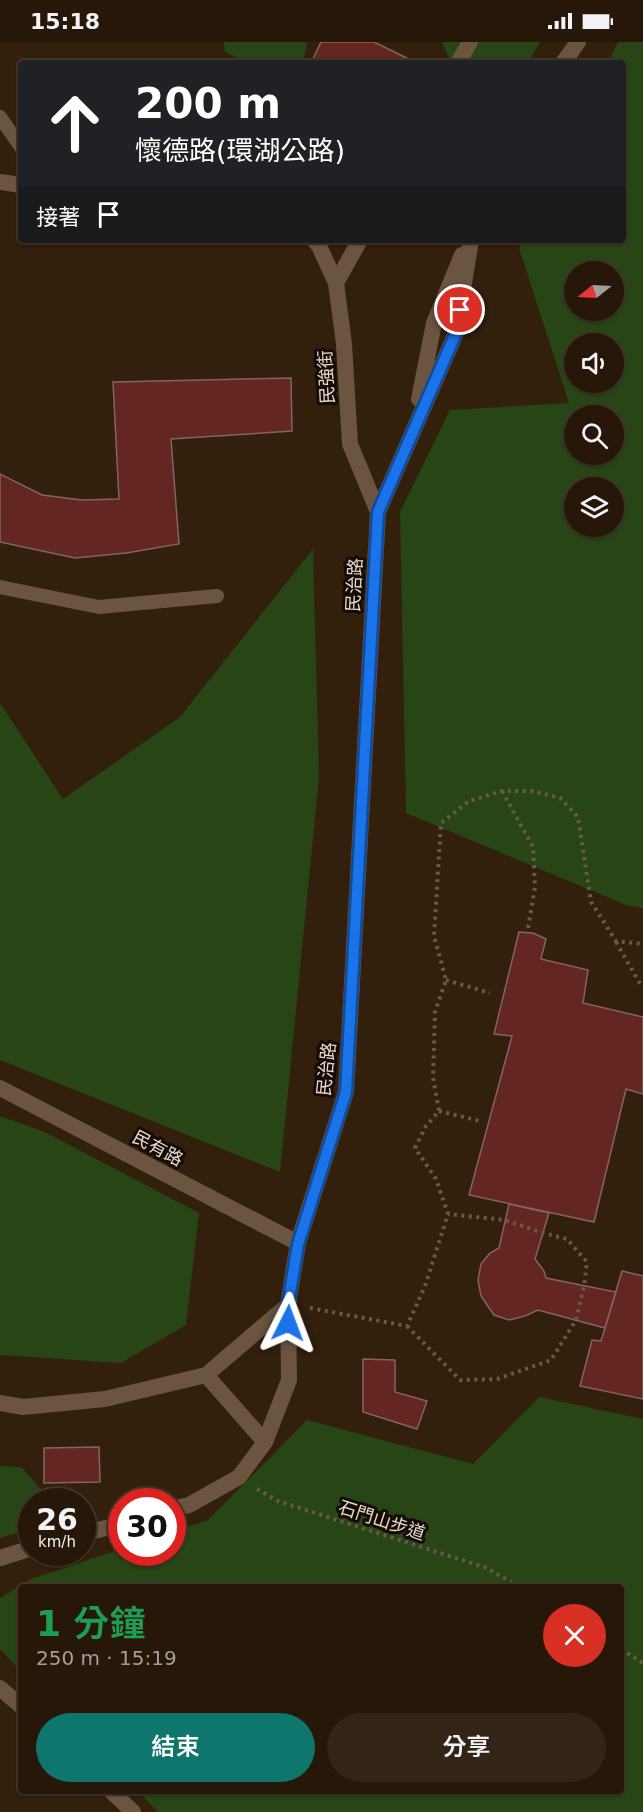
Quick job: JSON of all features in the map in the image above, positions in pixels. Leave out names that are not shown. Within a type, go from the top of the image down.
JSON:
[{"type":"street","points":[[460,60],[470,42]]},
{"type":"street","points":[[565,60],[578,42]]},
{"type":"street","points":[[0,182],[18,185]]},
{"type":"street","name":"民強街","points":[[316,243],[336,283],[344,344],[350,444],[378,512]]},
{"type":"street","points":[[336,283],[358,243]]},
{"type":"street","points":[[378,512],[412,432],[434,323],[469,243]]},
{"type":"street","name":"民治路","points":[[238,1477],[265,1442],[289,1380],[288,1305],[298,1244],[346,1092],[378,512]]},
{"type":"street","name":"民有路","points":[[0,1088],[298,1244]]},
{"type":"street","points":[[0,1403],[23,1407],[105,1399],[206,1375],[288,1305]]},
{"type":"street","points":[[206,1375],[265,1442]]},
{"type":"street","points":[[186,1505],[238,1477]]},
{"type":"street","points":[[0,1557],[18,1552]]},
{"type":"street","points":[[0,1688],[18,1703]]},
{"type":"street","points":[[114,1794],[133,1812]]},
{"type":"lane","points":[[0,117],[18,143]]},
{"type":"lane","points":[[0,587],[99,607],[217,596]]},
{"type":"path","points":[[502,791],[533,847],[535,887],[528,928]]},
{"type":"path","points":[[440,1111],[432,1078],[435,1012],[446,980],[434,936],[441,823],[469,801],[502,791],[532,791],[560,798],[578,817],[591,902],[643,986]]},
{"type":"path","points":[[616,941],[643,944]]},
{"type":"path","points":[[446,980],[490,993]]},
{"type":"path","points":[[440,1111],[480,1121]]},
{"type":"path","points":[[407,1326],[425,1286],[448,1214],[436,1179],[415,1148],[426,1126],[440,1111]]},
{"type":"path","points":[[288,1305],[407,1326],[460,1380],[497,1379],[551,1360],[576,1320],[587,1262],[567,1239],[505,1220],[448,1214]]},
{"type":"path","name":"石門山步道","points":[[238,1477],[278,1501],[487,1568],[514,1584]]},
{"type":"path","points":[[624,1651],[643,1663]]},
{"type":"green space","points":[[224,42],[307,42],[304,60],[242,60],[225,52]]},
{"type":"green space","points":[[442,42],[540,42],[530,60],[450,60]]},
{"type":"green space","points":[[618,42],[643,42],[643,908],[626,905],[406,813],[400,512],[450,410],[569,403],[566,393],[624,393],[624,333],[564,333],[564,388],[519,248],[522,243],[626,243],[626,60],[609,60]]},
{"type":"green space","points":[[313,549],[319,777],[280,1172],[0,1060],[0,703],[63,799],[180,717]]},
{"type":"green space","points":[[0,1116],[45,1132],[199,1213],[186,1325],[121,1363],[0,1355]]},
{"type":"green space","points":[[539,1397],[643,1419],[643,1812],[158,1812],[141,1794],[624,1794],[624,1584],[23,1584],[70,1566],[96,1566],[96,1557],[108,1553],[108,1566],[186,1566],[186,1528],[208,1520],[307,1420],[473,1464]]},
{"type":"green space","points":[[0,1466],[21,1467],[40,1488],[18,1488],[18,1533],[0,1538]]},
{"type":"green space","points":[[18,1587],[18,1668],[0,1649],[0,1598]]},
{"type":"building","points":[[321,42],[374,42],[411,60],[312,60]]},
{"type":"building","points":[[291,378],[292,431],[171,439],[179,544],[126,553],[75,558],[0,542],[0,474],[42,495],[82,500],[119,499],[113,382]]},
{"type":"building","points":[[519,932],[533,933],[546,939],[541,959],[588,970],[583,1003],[643,1017],[643,1094],[626,1089],[594,1222],[469,1195],[512,1036],[494,1034]]},
{"type":"building","points":[[509,1204],[549,1213],[535,1259],[546,1278],[616,1292],[605,1328],[538,1310],[509,1320],[494,1315],[481,1296],[478,1280],[481,1264],[490,1253],[499,1248]]},
{"type":"building","points":[[622,1271],[643,1276],[643,1399],[580,1386],[592,1340],[601,1341]]},
{"type":"building","points":[[363,1359],[395,1360],[395,1392],[427,1401],[417,1429],[363,1412]]},
{"type":"building","points":[[99,1447],[100,1482],[44,1483],[44,1448]]},
{"type":"route","points":[[288,1323],[288,1305],[298,1244],[346,1092],[378,512],[456,333],[460,310]]}]
